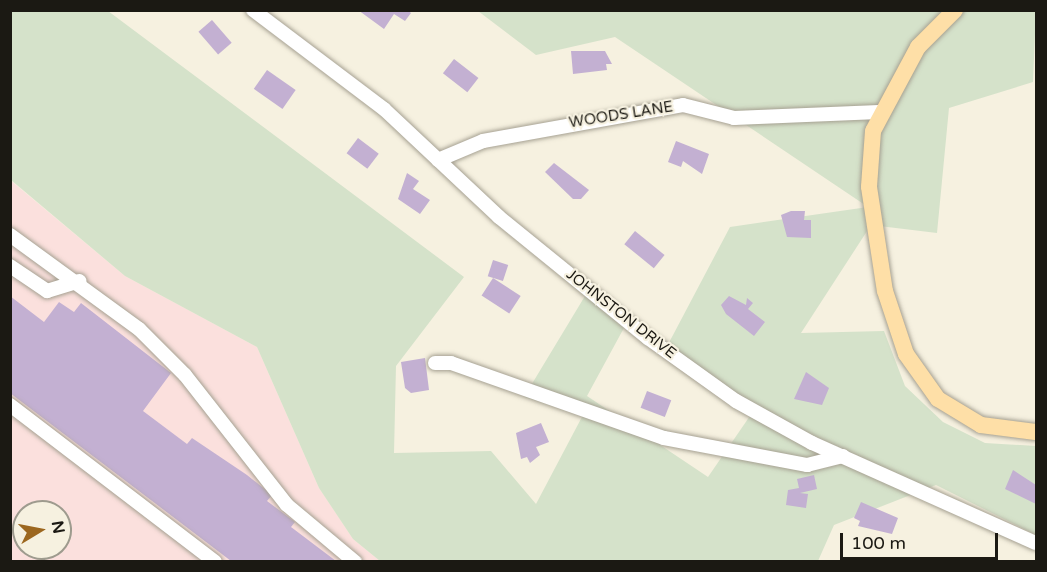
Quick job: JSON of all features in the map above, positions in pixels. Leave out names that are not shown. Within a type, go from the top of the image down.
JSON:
[{"type":"main road","points":[[955,10],[918,47],[879,112],[870,157],[871,209],[885,291],[906,354],[938,399],[958,414],[1003,431],[1036,432]]},
{"type":"street","name":"JOHNSTON DRIVE","points":[[253,10],[384,108],[438,160],[648,338],[736,401],[843,456],[1036,543]]},
{"type":"street","name":"WOODS LANE","points":[[438,160],[483,141],[683,105],[734,118],[879,112]]},
{"type":"street","points":[[10,235],[79,281],[185,375],[287,505],[355,561]]},
{"type":"street","points":[[10,266],[47,291],[79,281]]},
{"type":"street","points":[[435,363],[451,363],[664,438],[807,465],[843,456]]},
{"type":"street","points":[[10,405],[215,561]]},
{"type":"shaded area","points":[[10,180],[125,276],[257,347],[319,488],[353,539],[380,561],[11,561]]},
{"type":"green space","points":[[10,11],[108,11],[464,277],[396,366],[394,453],[491,451],[536,504],[583,415],[524,397],[585,296],[625,326],[587,396],[708,477],[752,413],[663,354],[730,227],[868,207],[615,37],[536,55],[478,11],[1036,11],[1033,82],[949,108],[937,233],[871,225],[801,333],[884,331],[905,386],[943,422],[985,443],[1036,446],[1036,535],[936,485],[834,525],[818,561],[380,561],[353,539],[319,488],[257,347],[125,276],[11,180]]},
{"type":"building","points":[[358,10],[407,10],[411,13],[405,21],[394,14],[384,29]]},
{"type":"building","points":[[212,20],[232,43],[218,54],[198,32]]},
{"type":"building","points":[[571,51],[605,51],[612,64],[606,64],[607,70],[573,74]]},
{"type":"building","points":[[454,59],[478,78],[467,92],[443,73]]},
{"type":"building","points":[[267,70],[296,90],[282,109],[254,89]]},
{"type":"building","points":[[358,138],[379,154],[367,169],[347,153]]},
{"type":"building","points":[[676,141],[709,154],[702,174],[683,161],[681,167],[668,162]]},
{"type":"building","points":[[554,163],[589,190],[581,199],[573,199],[545,172]]},
{"type":"building","points":[[407,173],[419,181],[413,189],[430,200],[420,214],[398,199]]},
{"type":"building","points":[[791,211],[805,211],[804,220],[811,220],[811,238],[787,237],[781,215]]},
{"type":"building","points":[[635,231],[665,255],[654,268],[624,244]]},
{"type":"building","points":[[493,260],[508,265],[503,281],[488,276]]},
{"type":"building","points":[[493,278],[521,296],[509,314],[482,296]]},
{"type":"building","points":[[10,296],[44,322],[59,302],[74,312],[81,303],[171,373],[143,411],[187,444],[192,438],[247,475],[272,495],[267,501],[295,522],[291,527],[336,561],[231,561],[10,393]]},
{"type":"building","points":[[729,296],[746,305],[747,298],[753,303],[748,309],[765,322],[754,336],[726,314],[721,305]]},
{"type":"building","points":[[425,358],[429,390],[411,393],[405,388],[401,362]]},
{"type":"building","points":[[806,372],[829,388],[822,405],[794,399]]},
{"type":"building","points":[[647,391],[671,400],[665,417],[641,408]]},
{"type":"building","points":[[541,423],[549,442],[536,447],[540,455],[530,463],[527,457],[521,459],[516,433]]},
{"type":"building","points":[[1013,470],[1036,485],[1036,504],[1005,489]]},
{"type":"building","points":[[814,475],[817,489],[800,493],[808,494],[806,508],[786,505],[788,490],[799,488],[797,479]]},
{"type":"building","points":[[861,502],[898,518],[892,534],[858,526],[860,521],[854,518]]}]
